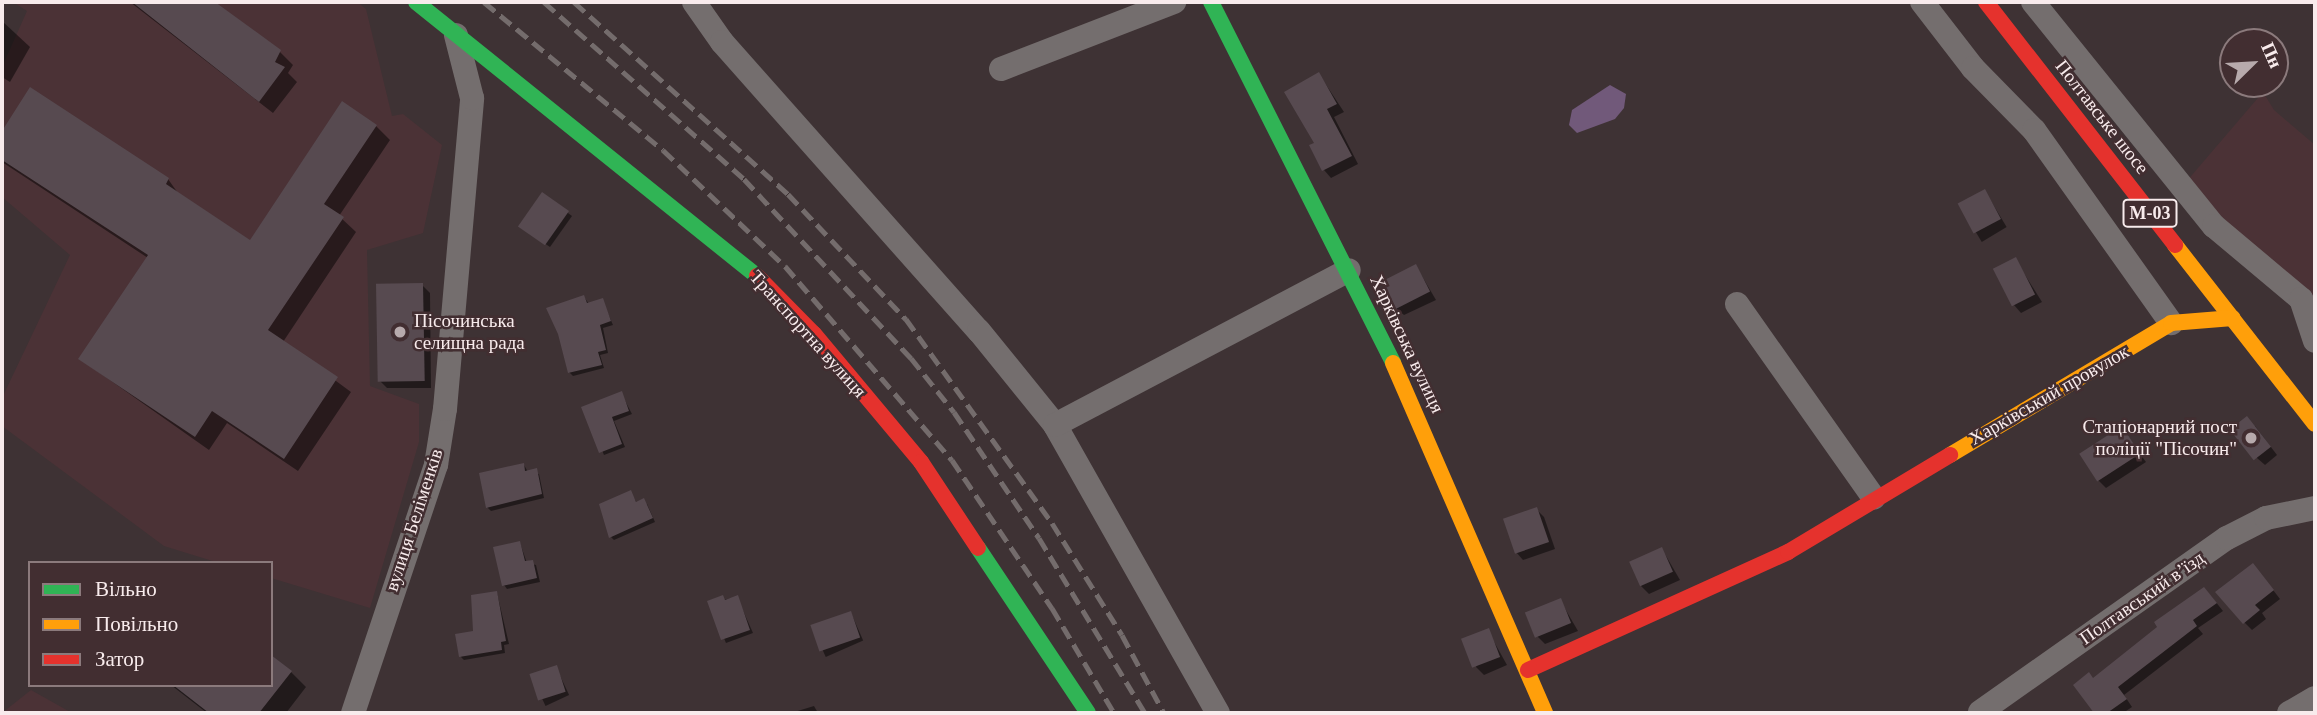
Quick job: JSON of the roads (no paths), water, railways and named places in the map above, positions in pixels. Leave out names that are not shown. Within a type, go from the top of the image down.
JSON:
[{"type":"main road","name":"Транспортна вулиця","points":[[416,2],[455,31],[632,179],[747,266],[814,334],[921,462],[1088,713]]},
{"type":"main road","name":"Харківська вулиця","points":[[1211,2],[1349,270],[1437,456],[1545,713]]},
{"type":"main road","name":"Полтавське шосе","points":[[1986,2],[2315,424]]},
{"type":"main road","name":"Харківський провулок","points":[[1528,670],[1744,574],[2171,323],[2233,318]]},
{"type":"street","points":[[694,2],[723,42],[979,331],[1055,425],[1218,713]]},
{"type":"street","points":[[1001,69],[1174,2]]},
{"type":"street","points":[[1922,2],[1973,68],[2034,130],[2171,323]]},
{"type":"street","points":[[2033,2],[2214,226],[2301,299],[2315,341]]},
{"type":"street","name":"вулиця Беліменків","points":[[353,713],[436,464],[443,420],[472,97],[455,31]]},
{"type":"street","points":[[1055,425],[1349,270]]},
{"type":"street","points":[[1737,304],[1874,498]]},
{"type":"street","name":"Полтавський в’їзд","points":[[1980,712],[2227,538],[2266,518],[2315,508]]},
{"type":"street","points":[[2289,713],[2315,698]]},
{"type":"railway","points":[[484,2],[663,150],[785,266],[952,460],[1052,608],[1114,713]]},
{"type":"railway","points":[[544,2],[744,179],[911,358],[954,412],[1039,538],[1145,713]]},
{"type":"railway","points":[[574,2],[788,194],[906,319],[1052,523],[1122,635],[1164,713]]},
{"type":"place","name":"Пісочинська селищна рада","points":[[400,332]]},
{"type":"place","name":"Стаціонарний пост поліції \"Пісочин\"","points":[[2251,438]]}]
